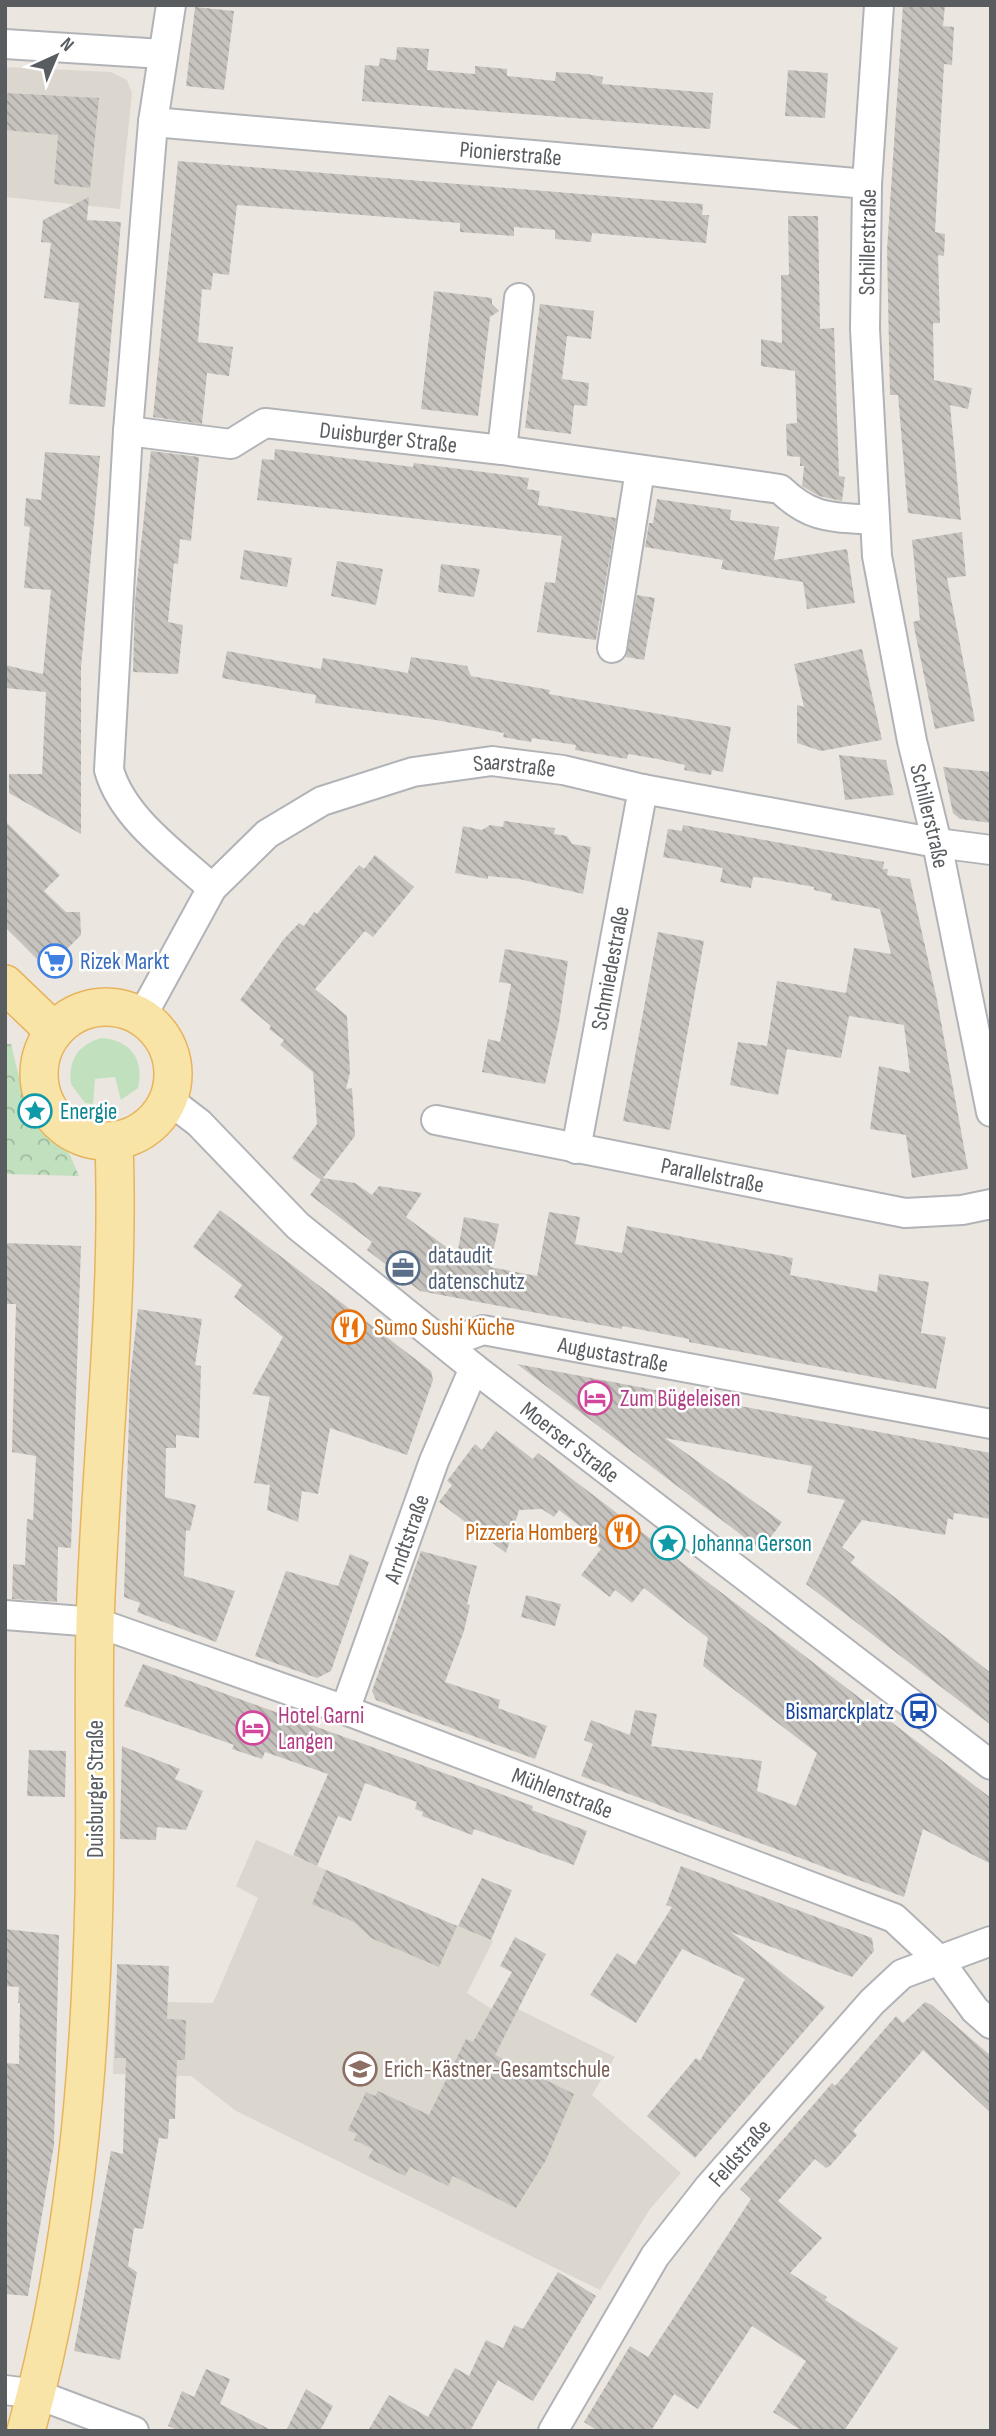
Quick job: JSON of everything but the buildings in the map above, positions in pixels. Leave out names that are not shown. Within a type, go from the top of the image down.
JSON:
[{"type":"main road","points":[[5,984],[54,1031]]},
{"type":"main road","points":[[111,1006],[142,1016],[158,1031],[169,1051],[173,1073],[169,1100],[158,1117],[142,1130],[114,1142],[96,1141],[74,1134],[55,1119],[43,1098],[38,1075],[42,1051],[54,1031],[79,1012],[111,1006]]},
{"type":"main road","name":"Duisburger Straße","points":[[26,2431],[21,2392],[52,2325],[84,2112],[94,1898],[95,1622],[116,1287],[114,1142]]},
{"type":"street","points":[[171,5],[153,122],[128,432],[109,770],[115,792],[132,813],[212,888]]},
{"type":"street","name":"Schillerstraße","points":[[879,5],[867,184],[865,329],[877,556],[907,715],[937,844],[991,1112]]},
{"type":"street","points":[[5,44],[163,54]]},
{"type":"street","name":"Pionierstraße","points":[[153,122],[867,184]]},
{"type":"street","points":[[519,298],[502,450],[780,489],[797,506],[819,517],[875,520]]},
{"type":"street","name":"Duisburger Straße","points":[[128,432],[231,444],[265,423],[502,450]]},
{"type":"street","points":[[612,648],[640,470]]},
{"type":"street","name":"Saarstraße","points":[[142,1016],[212,888],[267,834],[322,800],[413,772],[492,761],[564,770],[643,789],[937,844],[991,850]]},
{"type":"street","name":"Schmiedestraße","points":[[576,1149],[643,789]]},
{"type":"street","name":"Moerser Straße","points":[[169,1100],[199,1123],[298,1226],[474,1368],[991,1765]]},
{"type":"street","name":"Parallelstraße","points":[[436,1120],[905,1213],[961,1210],[991,1204]]},
{"type":"street","name":"Augustastraße","points":[[445,1344],[483,1330],[991,1424]]},
{"type":"street","name":"Arndtstraße","points":[[345,1710],[434,1461],[474,1368]]},
{"type":"street","name":"Mühlenstraße","points":[[5,1615],[95,1622],[345,1710],[894,1918],[938,1959],[975,2010],[991,2024]]},
{"type":"street","name":"Feldstraße","points":[[553,2431],[655,2256],[709,2187],[872,2003],[902,1974],[991,1941]]},
{"type":"street","points":[[21,2392],[134,2431]]},
{"type":"shaded area","points":[[5,67],[111,72],[127,80],[132,93],[120,209],[5,197]]},
{"type":"shaded area","name":"Erich-Kästner-Gesamtschule","points":[[256,1840],[493,1941],[467,1993],[511,2022],[518,2009],[615,2057],[592,2095],[681,2173],[650,2209],[600,2290],[236,2111],[191,2076],[113,2074],[115,2001],[213,2003],[258,1898],[236,1886]]},
{"type":"green space","points":[[101,1038],[120,1043],[133,1053],[139,1068],[138,1088],[121,1100],[115,1077],[95,1079],[93,1104],[85,1103],[71,1084],[71,1068],[81,1049]]},
{"type":"green space","points":[[5,1044],[11,1044],[22,1089],[70,1155],[79,1176],[5,1174]]},
{"type":"place","name":"Rizek Markt","points":[[55,961]]},
{"type":"place","name":"Energie","points":[[35,1111]]},
{"type":"place","name":"dataudit datenschutz","points":[[403,1268]]},
{"type":"place","name":"Sumo Sushi Küche","points":[[349,1327]]},
{"type":"place","name":"Zum Bügeleisen","points":[[595,1398]]},
{"type":"place","name":"Pizzeria Homberg","points":[[623,1532]]},
{"type":"place","name":"Johanna Gerson","points":[[668,1543]]},
{"type":"place","name":"Bismarckplatz","points":[[919,1711]]},
{"type":"place","name":"Hotel Garni Langen","points":[[253,1728]]},
{"type":"place","name":"Erich-Kästner-Gesamtschule","points":[[360,2069]]}]
